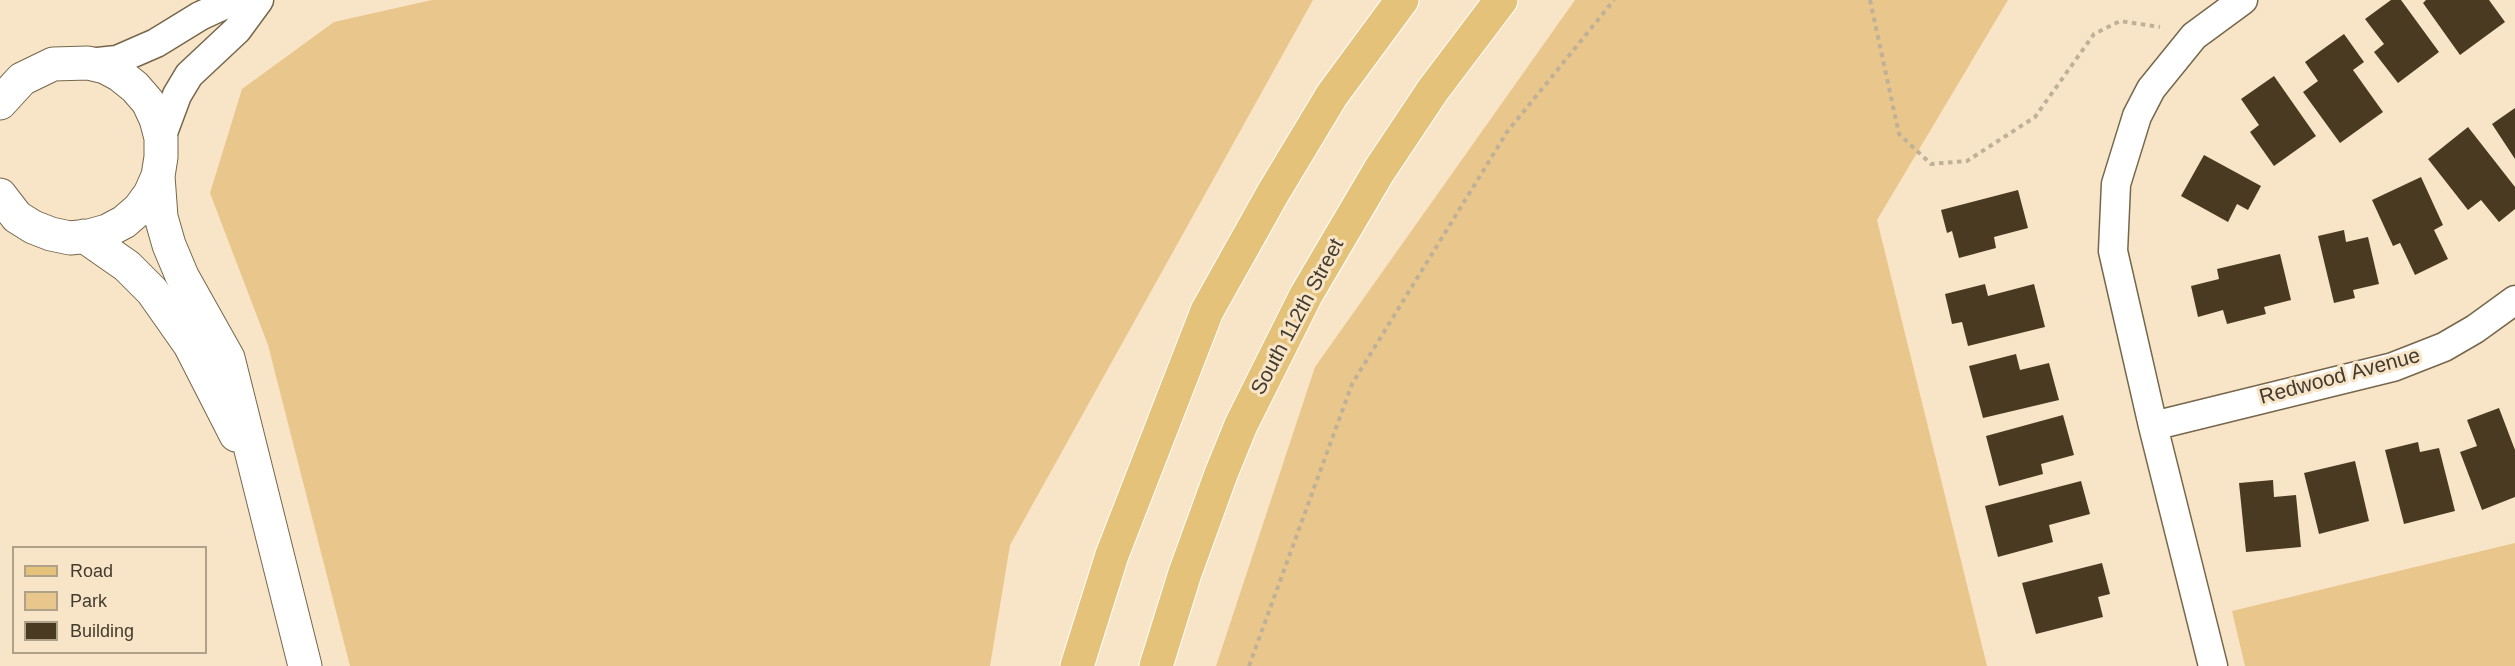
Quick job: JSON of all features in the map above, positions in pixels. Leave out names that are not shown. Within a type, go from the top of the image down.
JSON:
[{"type":"main road","points":[[1077,666],[1112,555],[1207,311],[1273,193],[1332,95],[1402,0]]},
{"type":"main road","name":"South 112th Street","points":[[1156,666],[1185,573],[1221,474],[1241,425],[1306,295],[1379,171],[1433,90],[1501,0]]},
{"type":"street","points":[[0,103],[11,82],[37,70],[53,64],[117,60],[156,43],[200,16],[226,4],[257,0]]},
{"type":"street","points":[[161,138],[177,94],[189,75],[237,30],[257,0]]},
{"type":"street","points":[[2213,666],[2153,426],[2113,251],[2116,184],[2137,116],[2151,89],[2194,36],[2243,0]]},
{"type":"street","points":[[88,63],[120,75],[135,87],[148,102],[156,119],[161,138],[158,176],[161,217],[169,245],[182,276],[228,358],[252,462],[305,666]]},
{"type":"street","points":[[0,195],[17,217],[33,227],[70,238],[107,231],[124,222],[139,209],[150,194],[158,176]]},
{"type":"street","points":[[84,236],[127,266],[152,291],[190,345],[233,431],[252,462]]},
{"type":"street","name":"Redwood Avenue","points":[[2153,426],[2393,367],[2444,347],[2475,330],[2515,300]]},
{"type":"path","points":[[1249,666],[1352,384],[1507,132],[1614,0]]},
{"type":"path","points":[[1870,0],[1899,134],[1931,165],[1967,161],[2035,117],[2094,34],[2120,21],[2163,28],[2184,48]]},
{"type":"green space","points":[[432,0],[1313,0],[1010,545],[990,666],[350,666],[268,345],[210,193],[242,89],[334,22]]},
{"type":"green space","points":[[1575,0],[2008,0],[1877,220],[1987,666],[1216,666],[1315,367]]},
{"type":"green space","points":[[2515,543],[2515,666],[2245,666],[2232,611]]},
{"type":"building","points":[[2391,0],[2401,0],[2439,52],[2398,83],[2374,52],[2384,44],[2365,19]]},
{"type":"building","points":[[2426,0],[2489,0],[2505,22],[2460,55],[2423,3]]},
{"type":"building","points":[[2344,34],[2364,62],[2353,70],[2383,112],[2340,143],[2303,92],[2318,81],[2305,62]]},
{"type":"building","points":[[2274,76],[2316,136],[2274,166],[2250,132],[2259,125],[2241,99]]},
{"type":"building","points":[[2515,108],[2515,159],[2492,124]]},
{"type":"building","points":[[2468,127],[2515,187],[2515,209],[2499,222],[2481,200],[2468,210],[2428,159]]},
{"type":"building","points":[[2204,155],[2261,186],[2248,210],[2237,204],[2228,222],[2181,196]]},
{"type":"building","points":[[2421,177],[2443,225],[2434,230],[2448,259],[2415,275],[2400,243],[2393,246],[2372,200]]},
{"type":"building","points":[[2018,190],[2028,228],[1994,237],[1996,248],[1959,258],[1952,231],[1947,233],[1941,210]]},
{"type":"building","points":[[2344,230],[2346,242],[2368,237],[2379,284],[2353,290],[2355,298],[2334,303],[2318,236]]},
{"type":"building","points":[[2280,254],[2291,300],[2264,307],[2266,314],[2227,324],[2223,310],[2198,317],[2191,286],[2219,279],[2217,269]]},
{"type":"building","points":[[1985,284],[1988,296],[2034,284],[2045,327],[1968,346],[1962,322],[1952,324],[1945,294]]},
{"type":"building","points":[[2016,354],[2020,370],[2049,363],[2059,400],[1983,418],[1969,366]]},
{"type":"building","points":[[2499,408],[2515,450],[2515,497],[2482,510],[2460,452],[2477,446],[2467,420]]},
{"type":"building","points":[[2063,415],[2074,455],[2041,464],[2043,474],[1999,486],[1986,436]]},
{"type":"building","points":[[2418,442],[2420,452],[2439,448],[2455,511],[2404,524],[2385,450]]},
{"type":"building","points":[[2355,461],[2369,521],[2319,534],[2304,473]]},
{"type":"building","points":[[2273,480],[2274,497],[2296,495],[2301,547],[2246,552],[2239,483]]},
{"type":"building","points":[[2081,481],[2090,514],[2049,525],[2053,542],[1998,557],[1985,506]]},
{"type":"building","points":[[2102,563],[2110,594],[2098,597],[2103,617],[2036,634],[2022,583]]}]
